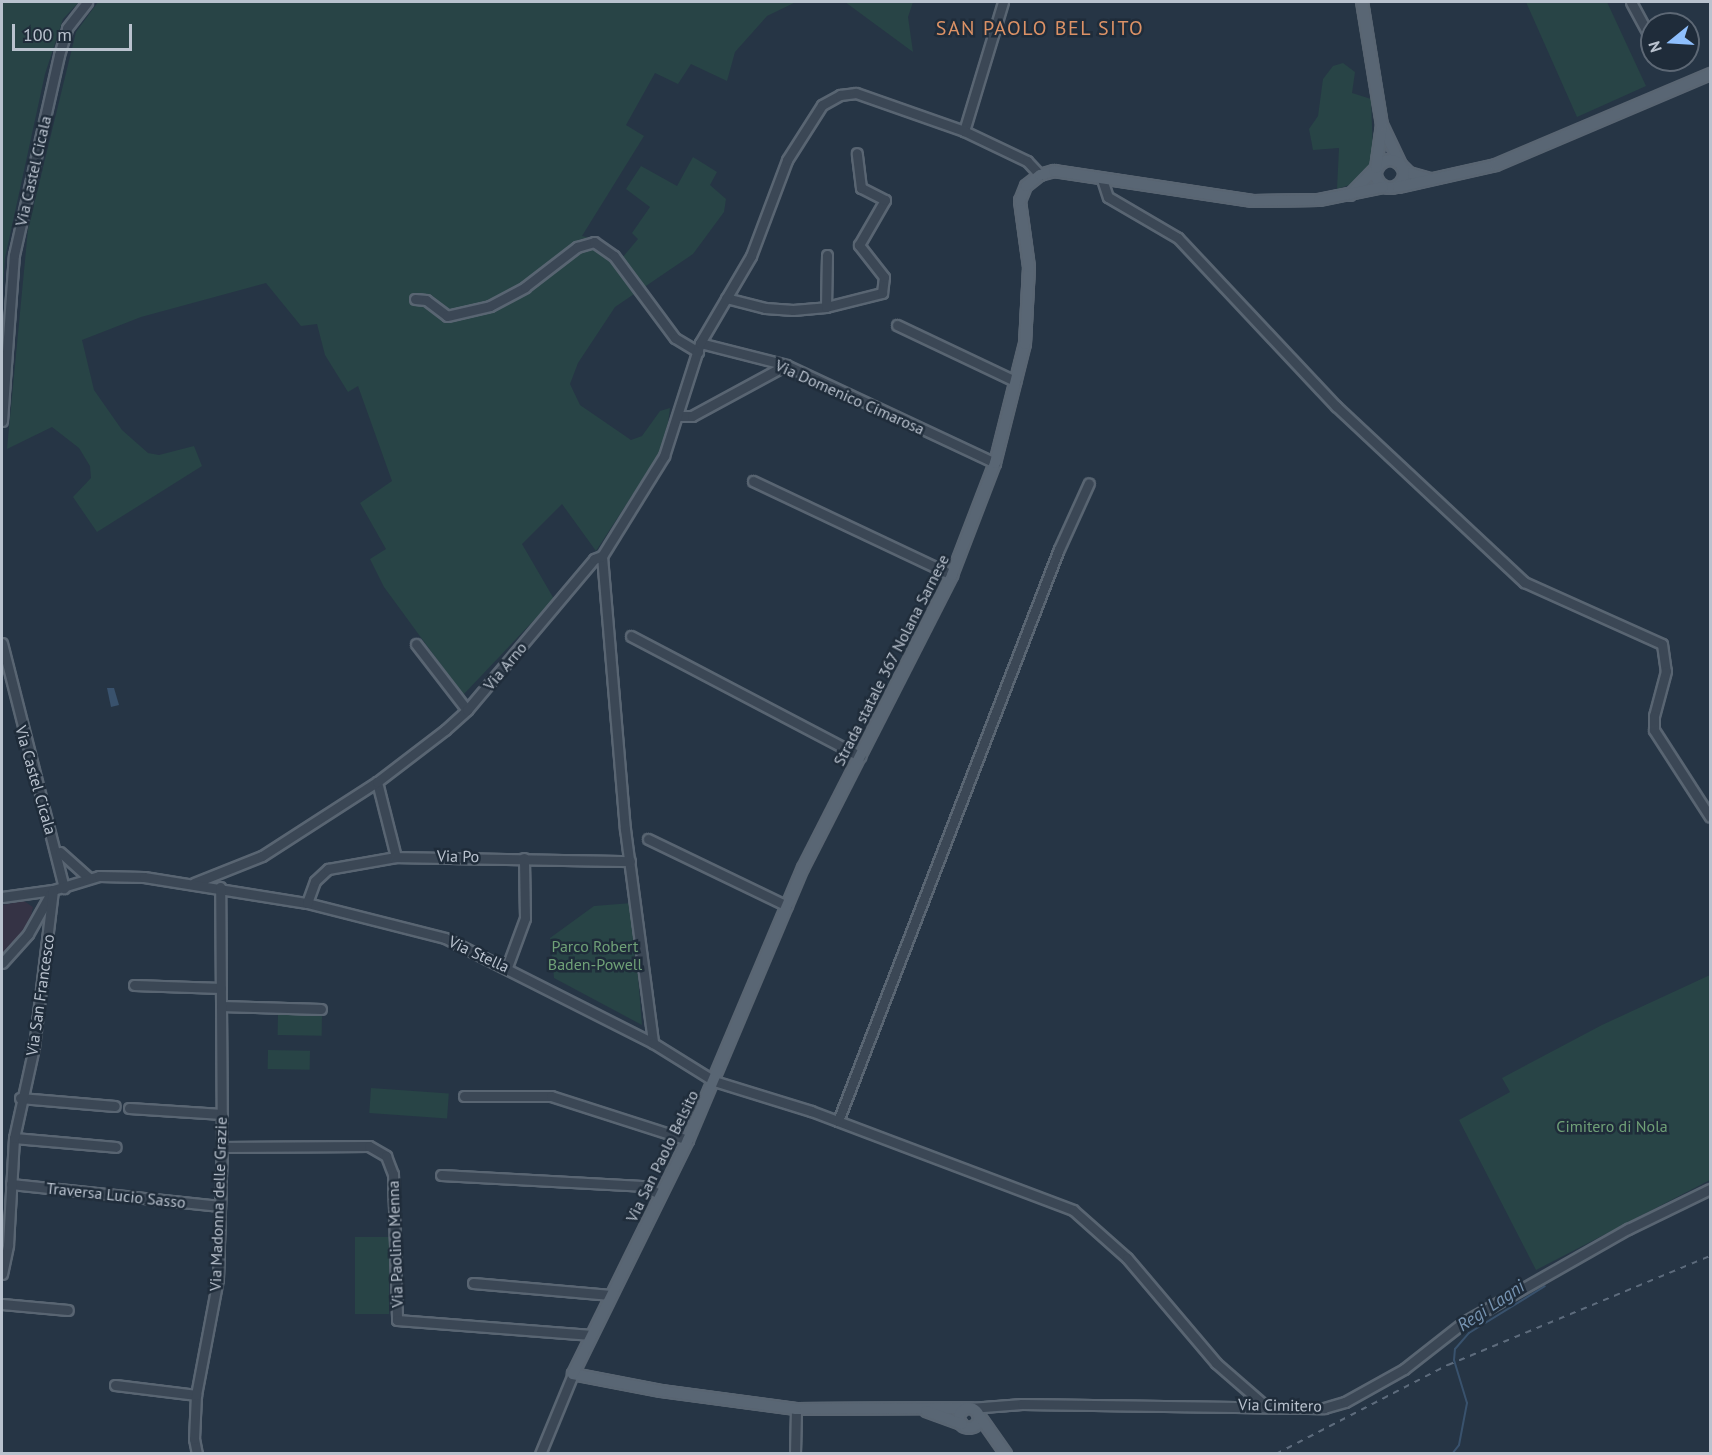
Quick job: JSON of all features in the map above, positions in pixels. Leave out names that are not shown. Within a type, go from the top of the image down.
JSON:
[{"type":"main road","points":[[1362,2],[1382,125],[1404,176],[1398,187]]},
{"type":"main road","points":[[1040,175],[1054,171],[1253,201],[1289,202],[1349,196],[1496,165],[1710,74]]},
{"type":"main road","points":[[1382,125],[1376,168],[1377,181],[1383,187]]},
{"type":"main road","points":[[1349,196],[1376,168],[1390,160],[1409,172],[1432,180]]},
{"type":"main road","name":"Strada statale 367 Nolana Sarnese","points":[[803,868],[952,576],[995,463],[1025,344],[1029,267],[1020,201],[1026,186],[1040,175]]},
{"type":"main road","name":"Via San Paolo Belsito","points":[[573,1374],[688,1140],[803,868]]},
{"type":"main road","points":[[573,1374],[661,1391],[796,1409],[972,1410]]},
{"type":"main road","points":[[914,1409],[964,1426],[1005,1453]]},
{"type":"main road","points":[[964,1426],[960,1414],[972,1410]]},
{"type":"main road","points":[[964,1426],[976,1424],[972,1410]]},
{"type":"main road","points":[[972,1410],[1005,1453]]},
{"type":"street","name":"Via Castel Cicala","points":[[2,421],[14,255],[59,55],[67,28],[87,2]]},
{"type":"street","points":[[964,131],[1003,2]]},
{"type":"street","points":[[1631,2],[1640,19]]},
{"type":"street","name":"Via Arno","points":[[194,883],[251,863],[377,782],[467,710],[594,559],[602,556],[664,456],[679,416],[699,347],[751,256],[766,207],[787,160],[822,105],[840,95],[856,93],[964,131],[1027,161],[1040,175]]},
{"type":"street","points":[[726,298],[765,308],[826,307],[877,296],[886,289],[882,273],[859,245],[885,200],[861,188],[857,153]]},
{"type":"street","points":[[1102,179],[1108,197],[1178,238],[1328,397],[1524,582],[1662,644],[1666,671],[1653,716],[1654,729],[1710,817]]},
{"type":"street","name":"Via Domenico Cimarosa","points":[[415,299],[426,300],[447,316],[490,306],[525,287],[577,247],[594,242],[614,256],[675,338],[699,347],[786,365],[995,463]]},
{"type":"street","points":[[826,307],[827,255]]},
{"type":"street","points":[[897,325],[1015,381]]},
{"type":"street","points":[[679,416],[692,417],[786,365]]},
{"type":"street","points":[[753,482],[952,576]]},
{"type":"street","points":[[838,1121],[1059,549],[1089,483]]},
{"type":"street","points":[[602,556],[610,678],[653,1043]]},
{"type":"street","points":[[631,636],[860,756]]},
{"type":"street","name":"Via Castel Cicala","points":[[2,643],[38,795],[55,845],[64,888]]},
{"type":"street","points":[[416,644],[467,710]]},
{"type":"street","points":[[377,782],[396,856]]},
{"type":"street","points":[[648,838],[787,906]]},
{"type":"street","points":[[55,845],[88,878]]},
{"type":"street","name":"Via Po","points":[[307,903],[315,881],[328,869],[396,856],[630,861]]},
{"type":"street","points":[[507,967],[525,918],[524,858]]},
{"type":"street","points":[[2,897],[53,891],[88,878],[118,876],[194,883]]},
{"type":"street","name":"Via Stella","points":[[194,883],[307,903],[445,938],[507,967],[653,1043],[714,1081],[838,1121],[1073,1210],[1127,1258],[1216,1363],[1263,1404]]},
{"type":"street","name":"Via Madonna delle Grazie","points":[[197,1454],[194,1439],[196,1395],[218,1279],[222,1147],[220,887]]},
{"type":"street","points":[[2,963],[28,934],[53,891]]},
{"type":"street","name":"Via San Francesco","points":[[2,1274],[8,1245],[14,1138],[20,1098],[34,1047],[53,891]]},
{"type":"street","points":[[28,934],[48,943]]},
{"type":"street","points":[[134,986],[221,988]]},
{"type":"street","points":[[221,1006],[321,1009]]},
{"type":"street","points":[[464,1096],[551,1096],[688,1140]]},
{"type":"street","points":[[20,1098],[115,1106]]},
{"type":"street","points":[[129,1108],[222,1114]]},
{"type":"street","points":[[14,1138],[116,1147]]},
{"type":"street","name":"Via Paolino Menna","points":[[222,1147],[369,1146],[386,1156],[393,1174],[397,1320],[591,1335]]},
{"type":"street","points":[[441,1175],[642,1186],[660,1194]]},
{"type":"street","name":"Traversa Lucio Sasso","points":[[11,1184],[220,1206]]},
{"type":"street","name":"Via Cimitero","points":[[972,1410],[999,1405],[1263,1404],[1324,1407],[1345,1402],[1404,1369],[1464,1322],[1628,1229],[1710,1189]]},
{"type":"street","points":[[473,1283],[610,1295]]},
{"type":"street","points":[[2,1304],[68,1310]]},
{"type":"street","name":"Via San Paolo Belsito","points":[[540,1454],[573,1374]]},
{"type":"street","points":[[114,1385],[196,1395]]},
{"type":"street","points":[[986,1429],[987,1414],[999,1405]]},
{"type":"street","points":[[795,1454],[796,1409]]},
{"type":"shaded area","points":[[24,901],[33,907],[29,925],[2,958],[2,905]]},
{"type":"green space","points":[[2,2],[79,2],[63,19],[45,74],[5,258],[2,301]]},
{"type":"green space","points":[[98,2],[796,2],[767,16],[735,52],[727,81],[691,64],[678,84],[655,73],[626,125],[644,136],[582,236],[601,241],[622,258],[638,239],[632,233],[650,207],[626,189],[641,166],[677,186],[693,157],[717,172],[710,185],[726,199],[724,212],[693,254],[615,307],[578,363],[570,384],[580,405],[631,440],[642,436],[660,411],[670,408],[668,423],[659,454],[596,551],[562,504],[522,544],[554,599],[463,695],[384,587],[370,559],[386,549],[360,503],[392,481],[358,386],[348,392],[325,355],[317,324],[301,326],[266,283],[141,317],[82,340],[94,390],[122,430],[148,453],[159,455],[194,446],[202,466],[97,532],[73,497],[91,478],[90,466],[79,448],[52,427],[7,449],[28,229],[76,32]]},
{"type":"green space","points":[[845,2],[913,2],[908,17],[913,52]]},
{"type":"green space","points":[[1526,2],[1607,2],[1646,86],[1577,117]]},
{"type":"green space","points":[[1343,63],[1355,72],[1352,93],[1371,99],[1373,154],[1368,169],[1356,183],[1337,189],[1339,148],[1313,150],[1309,129],[1318,116],[1323,79],[1333,66]]},
{"type":"green space","name":"Parco Robert Baden-Powell","points":[[632,903],[642,1025],[554,978],[550,938],[594,906]]},
{"type":"green space","name":"Cimitero di Nola","points":[[1710,975],[1710,1180],[1536,1270],[1459,1120],[1510,1092],[1502,1078],[1602,1025]]},
{"type":"green space","points":[[278,1014],[322,1015],[322,1036],[278,1035]]},
{"type":"green space","points":[[268,1050],[310,1051],[310,1070],[268,1069]]},
{"type":"green space","points":[[371,1088],[449,1093],[447,1118],[369,1113]]},
{"type":"green space","points":[[355,1237],[389,1237],[389,1314],[355,1314]]},
{"type":"water","points":[[107,688],[114,688],[119,705],[111,707]]},
{"type":"waterway","name":"Regi Lagni","points":[[1452,1454],[1459,1445],[1467,1403],[1454,1360],[1455,1349],[1469,1333],[1545,1286]]},
{"type":"railway","points":[[1276,1454],[1448,1365],[1710,1256]]},
{"type":"district","name":"SAN PAOLO BEL SITO","points":[[1040,28]]}]
